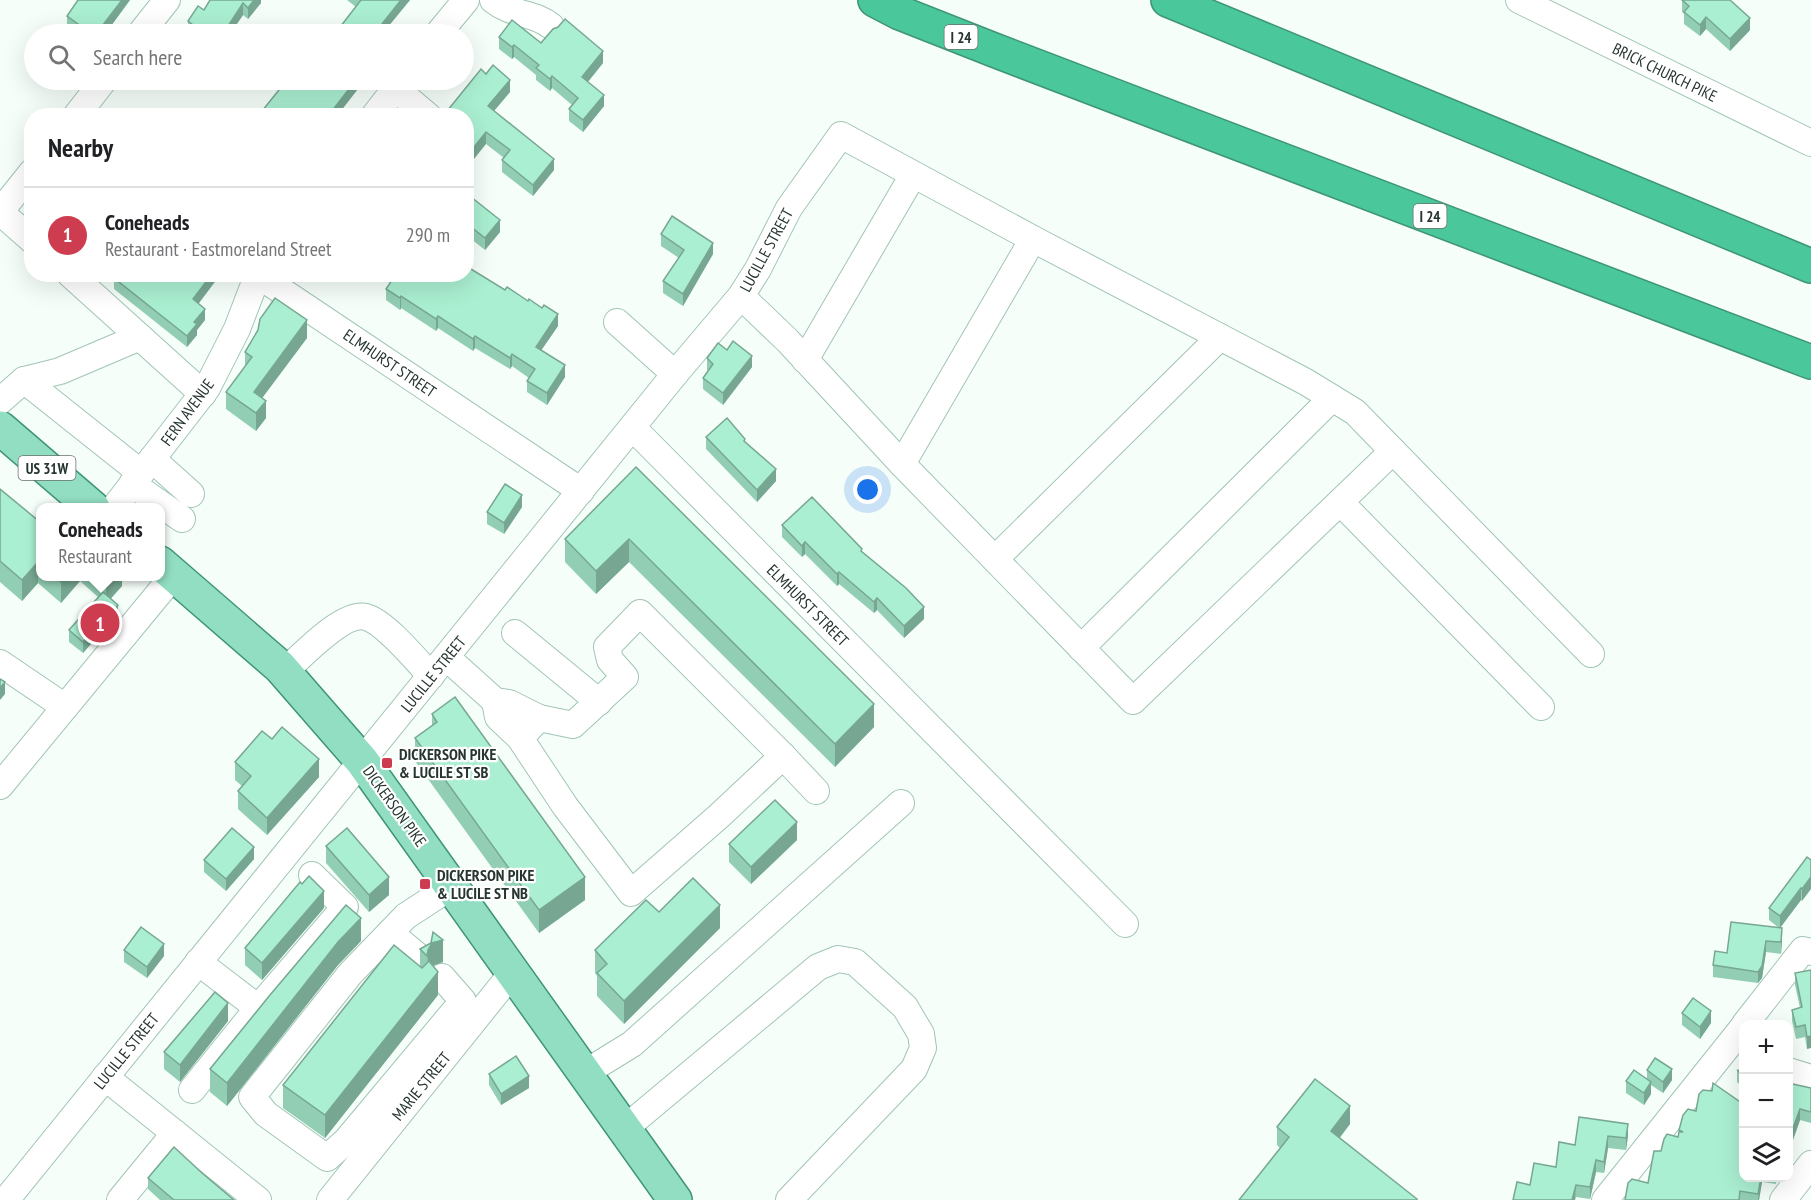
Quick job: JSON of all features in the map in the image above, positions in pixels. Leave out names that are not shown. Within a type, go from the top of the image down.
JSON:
[{"type":"highway","name":"I 24","points":[[875,0],[900,13],[1005,54],[1811,362]]},
{"type":"highway","points":[[1168,0],[1811,266]]},
{"type":"main road","name":"US 31W","points":[[0,428],[88,503]]},
{"type":"main road","name":"DICKERSON PIKE","points":[[167,569],[284,672],[362,760],[675,1200]]},
{"type":"street","points":[[148,24],[167,0]]},
{"type":"street","points":[[446,24],[466,0]]},
{"type":"street","points":[[493,0],[503,8],[541,18],[551,26]]},
{"type":"street","name":"BRICK CHURCH PIKE","points":[[1519,0],[1811,143]]},
{"type":"street","points":[[82,108],[96,90]]},
{"type":"street","points":[[380,108],[394,90]]},
{"type":"street","points":[[404,90],[420,108]]},
{"type":"street","name":"LUCILLE STREET","points":[[6,1200],[675,374],[741,297],[789,208],[841,135],[913,175]]},
{"type":"street","points":[[805,360],[913,175],[1220,337],[1355,412],[1591,654]]},
{"type":"street","points":[[24,182],[0,212],[24,233]]},
{"type":"street","points":[[902,464],[1033,239]]},
{"type":"street","points":[[79,282],[203,394]]},
{"type":"street","name":"FERN AVENUE","points":[[117,503],[203,394],[237,329],[255,282]]},
{"type":"street","name":"ELMHURST STREET","points":[[268,282],[581,491]]},
{"type":"street","points":[[741,297],[805,360],[902,464],[1134,701],[1393,452]]},
{"type":"street","points":[[617,322],[675,374]]},
{"type":"street","points":[[0,401],[24,380],[60,371],[140,337]]},
{"type":"street","points":[[995,559],[1220,337]]},
{"type":"street","points":[[24,380],[142,472],[182,519]]},
{"type":"street","points":[[1081,648],[1332,398]]},
{"type":"street","name":"ELMHURST STREET","points":[[633,428],[1125,924]]},
{"type":"street","points":[[142,472],[191,494]]},
{"type":"street","points":[[1341,503],[1541,707]]},
{"type":"street","points":[[0,786],[65,707],[158,581]]},
{"type":"street","points":[[284,672],[339,624],[358,617],[367,617],[495,701],[509,703],[538,718],[573,725],[625,677],[610,660],[607,647],[640,613],[816,791]]},
{"type":"street","points":[[515,633],[599,702]]},
{"type":"street","points":[[0,663],[65,707]]},
{"type":"street","points":[[495,701],[498,717],[520,738],[566,806],[631,893],[783,756]]},
{"type":"street","points":[[520,738],[538,718]]},
{"type":"street","points":[[585,1073],[632,1044],[901,804]]},
{"type":"street","points":[[192,1090],[258,1008],[345,907],[312,875]]},
{"type":"street","points":[[442,977],[463,1001],[346,1141],[327,1158],[266,1114],[252,1097],[350,974],[406,916],[452,886]]},
{"type":"street","points":[[390,933],[419,957]]},
{"type":"street","points":[[1748,1020],[1803,950],[1811,952]]},
{"type":"street","points":[[624,1129],[818,967],[837,959],[855,962],[904,1007],[921,1034],[923,1048],[914,1069],[789,1200]]},
{"type":"street","points":[[198,962],[258,1008]]},
{"type":"street","name":"MARIE STREET","points":[[330,1200],[513,972]]},
{"type":"street","points":[[1605,1200],[1734,1053]]},
{"type":"street","points":[[1793,1073],[1811,1078]]},
{"type":"street","points":[[105,1077],[175,1133],[250,1198]]},
{"type":"street","points":[[120,1200],[175,1133]]},
{"type":"street","points":[[1783,1200],[1811,1164]]},
{"type":"building","points":[[78,0],[122,0],[104,24],[78,24],[67,16]]},
{"type":"building","points":[[210,0],[254,0],[248,8],[243,3],[229,24],[192,24],[188,21],[198,6],[204,10]]},
{"type":"building","points":[[361,0],[401,0],[382,24],[342,24]]},
{"type":"building","points":[[1682,0],[1730,0],[1750,18],[1730,39],[1706,17],[1700,25],[1684,12],[1689,6]]},
{"type":"building","points":[[565,19],[603,51],[582,77],[604,95],[583,120],[569,109],[578,98],[552,76],[550,79],[536,68],[539,65],[514,45],[512,47],[499,37],[512,20],[541,43]]},
{"type":"building","points":[[493,65],[510,80],[488,106],[554,159],[533,185],[502,160],[510,150],[486,132],[474,147],[474,108],[449,108],[464,90],[474,90],[474,78],[481,69],[486,74]]},
{"type":"building","points":[[279,90],[348,90],[334,108],[264,108]]},
{"type":"building","points":[[474,199],[500,220],[485,238],[474,229]]},
{"type":"building","points":[[672,216],[713,243],[683,294],[663,281],[684,250],[661,234]]},
{"type":"building","points":[[474,271],[505,290],[507,287],[528,301],[529,299],[542,308],[544,305],[558,314],[536,347],[565,365],[547,393],[527,381],[535,369],[512,354],[510,358],[475,336],[473,339],[438,316],[436,319],[386,289],[391,282],[474,282]]},
{"type":"building","points":[[119,282],[206,282],[193,299],[205,309],[194,322],[197,324],[187,336]]},
{"type":"building","points":[[275,298],[307,320],[254,392],[266,401],[256,413],[226,392],[252,357],[245,352],[258,330],[260,319]]},
{"type":"building","points":[[733,341],[752,356],[723,393],[703,378],[713,364],[707,358],[718,343],[727,350]]},
{"type":"building","points":[[727,418],[745,439],[744,441],[776,469],[757,490],[706,437]]},
{"type":"building","points":[[636,467],[874,704],[835,744],[629,539],[596,571],[565,539]]},
{"type":"building","points":[[505,484],[522,495],[504,523],[487,512]]},
{"type":"building","points":[[0,489],[36,519],[36,564],[22,580],[0,561]]},
{"type":"building","points":[[812,497],[862,549],[861,551],[906,588],[924,607],[904,626],[877,598],[874,602],[839,572],[837,574],[805,542],[802,546],[782,525]]},
{"type":"building","points":[[103,592],[118,605],[106,619],[104,617],[83,642],[69,630]]},
{"type":"building","points":[[455,697],[585,877],[539,910],[415,738],[437,722],[432,714]]},
{"type":"building","points":[[282,727],[319,759],[267,818],[238,791],[251,776],[235,762],[262,731],[272,739]]},
{"type":"building","points":[[775,800],[797,822],[751,867],[729,844]]},
{"type":"building","points":[[232,828],[254,847],[226,879],[204,860]]},
{"type":"building","points":[[347,828],[389,877],[369,895],[326,846]]},
{"type":"building","points":[[1807,857],[1811,860],[1811,877],[1780,916],[1769,908]]},
{"type":"building","points":[[309,876],[324,891],[262,963],[245,948],[300,882],[302,884]]},
{"type":"building","points":[[693,878],[720,905],[624,1001],[597,973],[607,964],[595,950],[646,900],[659,912]]},
{"type":"building","points":[[346,905],[361,918],[338,942],[227,1083],[210,1069]]},
{"type":"building","points":[[1731,922],[1782,928],[1781,942],[1766,941],[1762,966],[1758,972],[1713,965],[1715,951],[1727,953]]},
{"type":"building","points":[[141,927],[164,944],[147,967],[124,950]]},
{"type":"building","points":[[433,932],[443,940],[432,943],[427,956],[420,949],[431,943]]},
{"type":"building","points":[[394,945],[422,968],[429,961],[438,972],[325,1115],[283,1085]]},
{"type":"building","points":[[1811,970],[1811,1036],[1807,1037],[1805,1025],[1796,1027],[1792,1010],[1802,1007],[1795,973]]},
{"type":"building","points":[[215,992],[228,1003],[180,1065],[164,1052]]},
{"type":"building","points":[[1693,998],[1711,1011],[1700,1027],[1682,1013]]},
{"type":"building","points":[[516,1056],[529,1076],[501,1094],[489,1074]]},
{"type":"building","points":[[1655,1058],[1672,1069],[1663,1082],[1647,1070]]},
{"type":"building","points":[[1634,1070],[1651,1082],[1644,1093],[1626,1081]]},
{"type":"building","points":[[1315,1079],[1350,1106],[1331,1131],[1417,1200],[1239,1200],[1289,1137],[1277,1127]]},
{"type":"building","points":[[1713,1083],[1739,1101],[1739,1182],[1760,1182],[1758,1194],[1740,1191],[1739,1200],[1625,1200],[1628,1183],[1632,1179],[1648,1183],[1654,1151],[1661,1151],[1667,1134],[1678,1137],[1679,1132],[1683,1132],[1679,1130],[1683,1115],[1688,1109],[1696,1111],[1699,1094],[1703,1090],[1712,1091]]},
{"type":"building","points":[[1793,1084],[1811,1088],[1811,1112],[1800,1109],[1793,1128]]},
{"type":"building","points":[[1579,1117],[1628,1124],[1626,1138],[1608,1136],[1604,1162],[1596,1160],[1590,1187],[1576,1185],[1572,1200],[1513,1200],[1517,1182],[1530,1185],[1534,1163],[1556,1167],[1559,1142],[1575,1145]]},
{"type":"building","points":[[174,1147],[234,1200],[174,1200],[148,1178]]},
{"type":"place","name":"Coneheads","points":[[100,623]]},
{"type":"place","name":"DICKERSON PIKE & LUCILE ST SB","points":[[387,763]]},
{"type":"place","name":"DICKERSON PIKE & LUCILE ST NB","points":[[425,884]]}]
